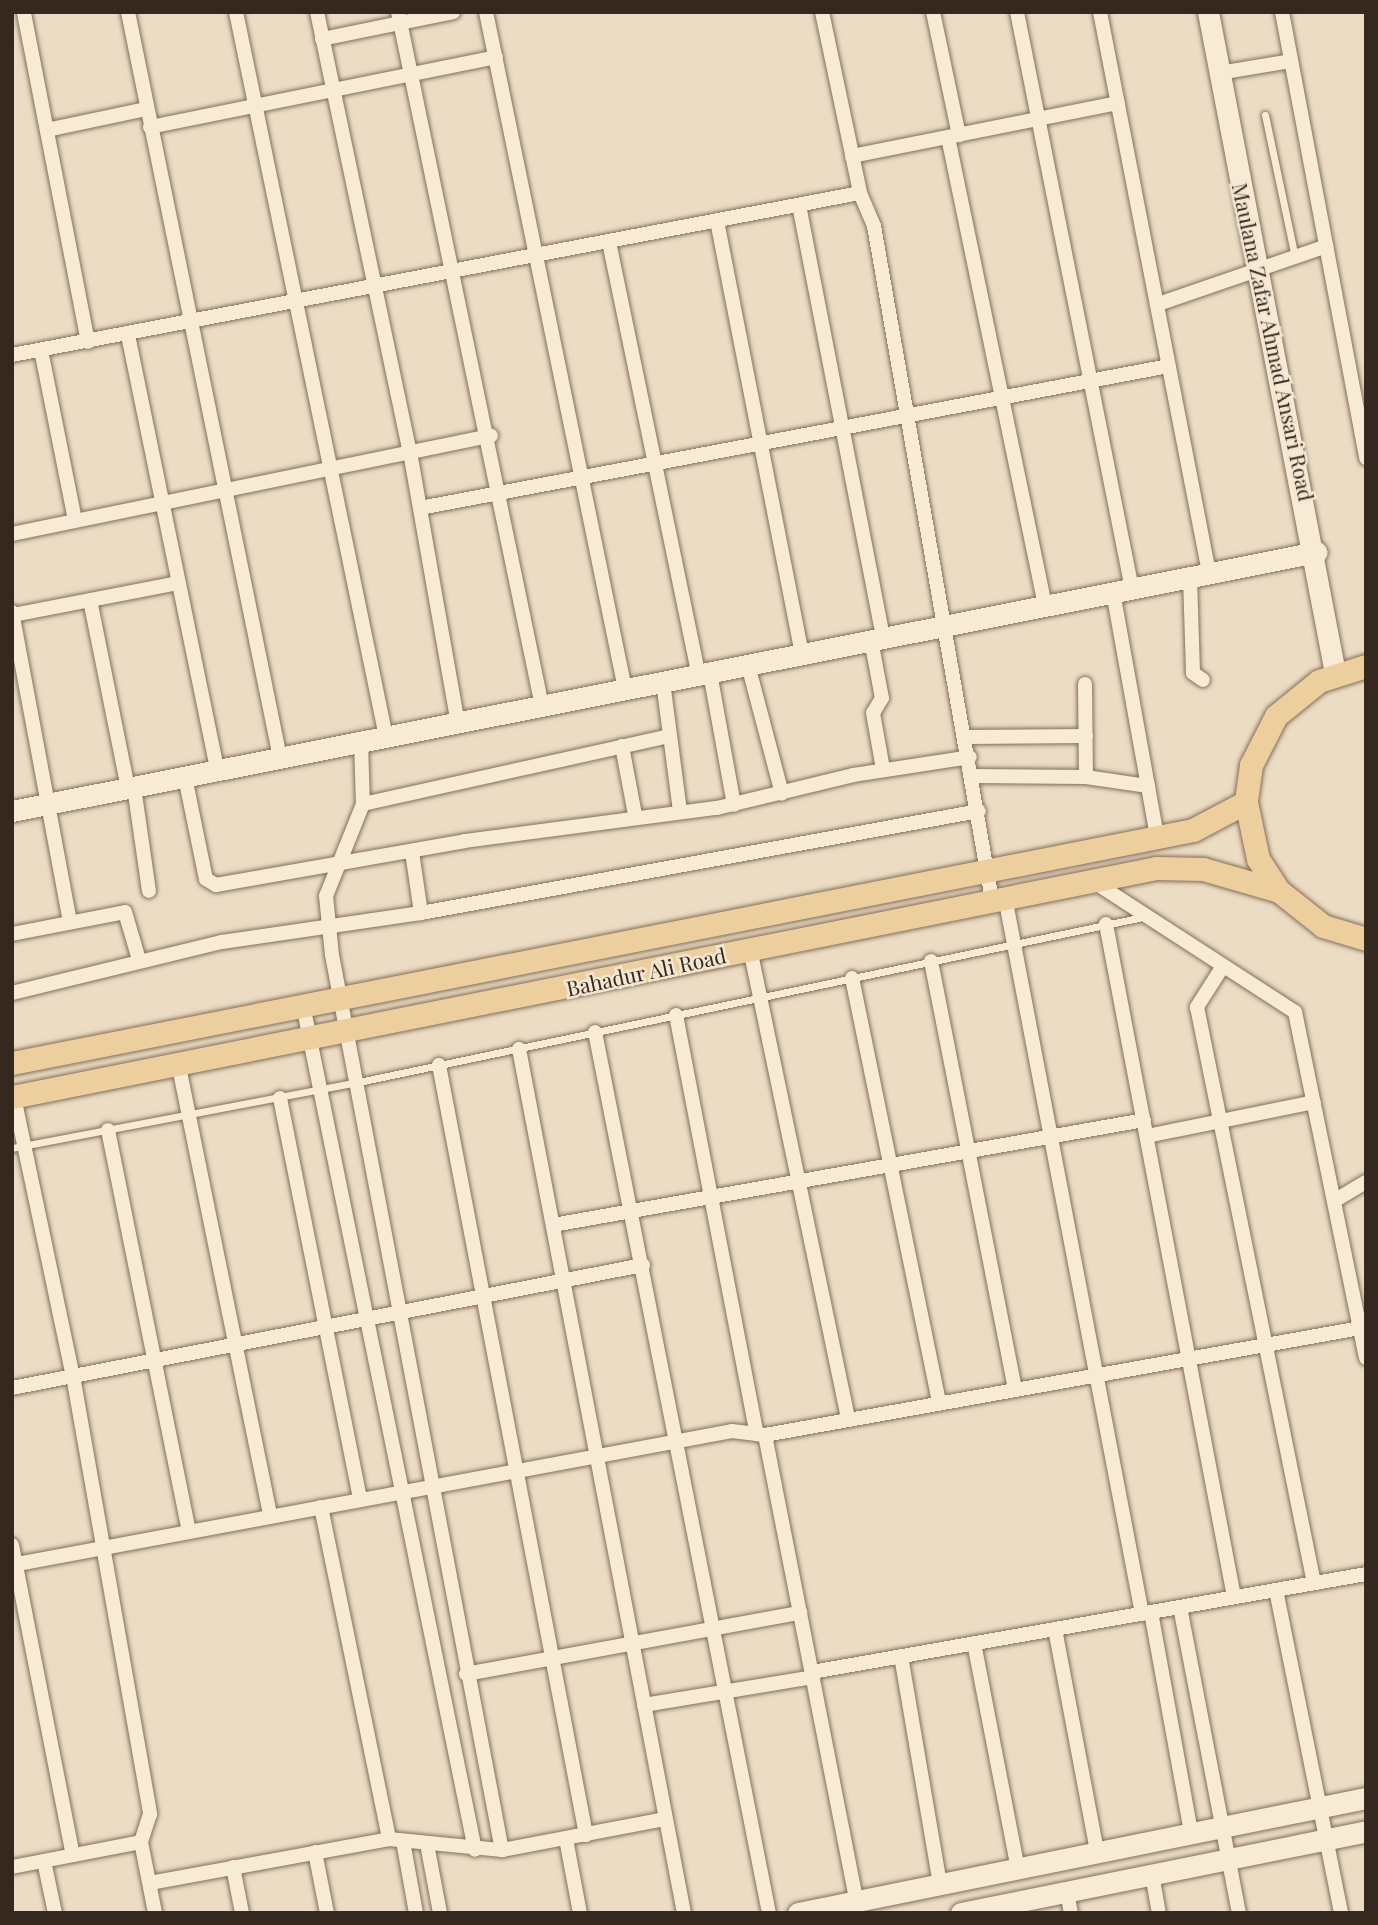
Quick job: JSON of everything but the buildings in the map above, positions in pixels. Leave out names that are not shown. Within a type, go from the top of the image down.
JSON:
[{"type":"main road","points":[[1366,666],[1335,673],[1296,697],[1266,732],[1251,765],[1246,802],[1251,840],[1279,891],[1323,926],[1366,939]]},
{"type":"main road","name":"Bahadur Ali Road","points":[[12,1063],[988,866],[1157,837],[1212,825],[1246,802]]},
{"type":"main road","name":"Bahadur Ali Road","points":[[13,1097],[345,1035],[1091,880],[1185,868],[1279,891]]},
{"type":"street","points":[[128,12],[188,325],[280,758]]},
{"type":"street","points":[[236,12],[386,737]]},
{"type":"street","points":[[317,12],[410,452],[458,723]]},
{"type":"street","points":[[323,39],[399,18],[453,12]]},
{"type":"street","points":[[486,12],[584,475],[625,689]]},
{"type":"street","points":[[822,12],[860,193],[874,226],[948,625],[988,866],[1015,944],[1097,1373],[1191,1833]]},
{"type":"street","points":[[933,12],[953,136],[1002,398],[1045,606]]},
{"type":"street","points":[[1017,12],[1090,381],[1123,591],[1157,837]]},
{"type":"street","points":[[1100,12],[1169,366],[1199,575],[1193,673],[1203,680]]},
{"type":"street","name":"Maulana Zafar Ahmad Ansari Road","points":[[1208,12],[1317,552],[1335,673]]},
{"type":"street","points":[[1282,12],[1366,458]]},
{"type":"street","points":[[22,14],[88,342]]},
{"type":"street","points":[[399,18],[491,436],[542,706]]},
{"type":"street","points":[[150,127],[496,57]]},
{"type":"street","points":[[1219,73],[1291,61]]},
{"type":"street","points":[[852,156],[1118,103]]},
{"type":"street","points":[[47,130],[146,109]]},
{"type":"street","points":[[12,355],[188,325],[860,193]]},
{"type":"street","points":[[799,205],[844,430],[877,639],[882,698],[873,713],[883,769]]},
{"type":"street","points":[[718,221],[802,654]]},
{"type":"street","points":[[609,242],[734,805]]},
{"type":"street","points":[[1158,304],[1326,246]]},
{"type":"street","points":[[128,335],[160,503],[217,770]]},
{"type":"street","points":[[41,350],[75,520]]},
{"type":"street","points":[[420,508],[584,475],[844,430],[1169,366]]},
{"type":"street","points":[[12,534],[491,436]]},
{"type":"street","points":[[12,811],[1317,552]]},
{"type":"street","points":[[70,922],[46,804],[13,613],[177,583]]},
{"type":"street","points":[[90,600],[131,787],[149,891]]},
{"type":"street","points":[[748,665],[782,793]]},
{"type":"street","points":[[663,681],[680,811]]},
{"type":"street","points":[[1086,684],[1086,777]]},
{"type":"street","points":[[363,804],[670,736]]},
{"type":"street","points":[[966,737],[1086,736]]},
{"type":"street","points":[[361,742],[363,804],[326,896],[337,998],[502,1850]]},
{"type":"street","points":[[622,746],[635,816]]},
{"type":"street","points":[[185,776],[210,883],[340,866],[635,816],[734,805],[883,769],[970,757]]},
{"type":"street","points":[[973,776],[1086,777],[1148,786]]},
{"type":"street","points":[[12,993],[139,960],[421,913],[979,811]]},
{"type":"street","points":[[412,852],[421,913]]},
{"type":"street","points":[[1091,880],[1143,916],[1296,1012],[1366,1358]]},
{"type":"street","points":[[12,934],[125,912],[139,960]]},
{"type":"street","points":[[1106,924],[1234,1597]]},
{"type":"street","points":[[750,949],[848,1419]]},
{"type":"street","points":[[931,961],[1015,1388]]},
{"type":"street","points":[[1223,966],[1197,1007],[1314,1583]]},
{"type":"street","points":[[852,978],[939,1402]]},
{"type":"street","points":[[303,1005],[399,1493],[474,1850]]},
{"type":"street","points":[[676,1015],[711,1197],[813,1675],[856,1899]]},
{"type":"street","points":[[595,1032],[729,1691],[769,1913]]},
{"type":"street","points":[[519,1049],[684,1913]]},
{"type":"street","points":[[439,1065],[586,1835]]},
{"type":"street","points":[[179,1068],[270,1515]]},
{"type":"street","points":[[13,1097],[18,1147],[73,1376],[150,1814],[141,1842],[155,1913]]},
{"type":"street","points":[[280,1098],[360,1500]]},
{"type":"street","points":[[1147,1136],[1314,1101]]},
{"type":"street","points":[[554,1226],[1143,1120]]},
{"type":"street","points":[[108,1130],[189,1530]]},
{"type":"street","points":[[1334,1201],[1366,1182]]},
{"type":"street","points":[[12,1388],[564,1277],[643,1265]]},
{"type":"street","points":[[14,1564],[102,1545],[732,1431],[761,1434],[1360,1328]]},
{"type":"street","points":[[321,1507],[396,1840],[416,1913]]},
{"type":"street","points":[[12,1545],[19,1609],[73,1855]]},
{"type":"street","points":[[645,1705],[813,1675],[901,1656],[1366,1574]]},
{"type":"street","points":[[1276,1590],[1341,1913]]},
{"type":"street","points":[[1180,1607],[1239,1913]]},
{"type":"street","points":[[466,1674],[800,1613]]},
{"type":"street","points":[[1055,1629],[1097,1851]]},
{"type":"street","points":[[974,1643],[1018,1869]]},
{"type":"street","points":[[901,1656],[940,1883]]},
{"type":"street","points":[[799,1912],[1366,1798]]},
{"type":"street","points":[[150,1882],[396,1840],[474,1850],[502,1850],[665,1819]]},
{"type":"street","points":[[973,1912],[1366,1831]]},
{"type":"street","points":[[566,1839],[580,1913]]},
{"type":"street","points":[[12,1867],[141,1842]]},
{"type":"street","points":[[427,1844],[440,1913]]},
{"type":"street","points":[[315,1852],[327,1913]]},
{"type":"street","points":[[44,1861],[55,1913]]},
{"type":"street","points":[[233,1867],[242,1913]]},
{"type":"street","points":[[1152,1874],[1159,1913]]},
{"type":"street","points":[[1067,1891],[1071,1913]]},
{"type":"lane","points":[[1265,115],[1295,257]]},
{"type":"lane","points":[[18,1147],[320,1090],[1143,916]]}]
